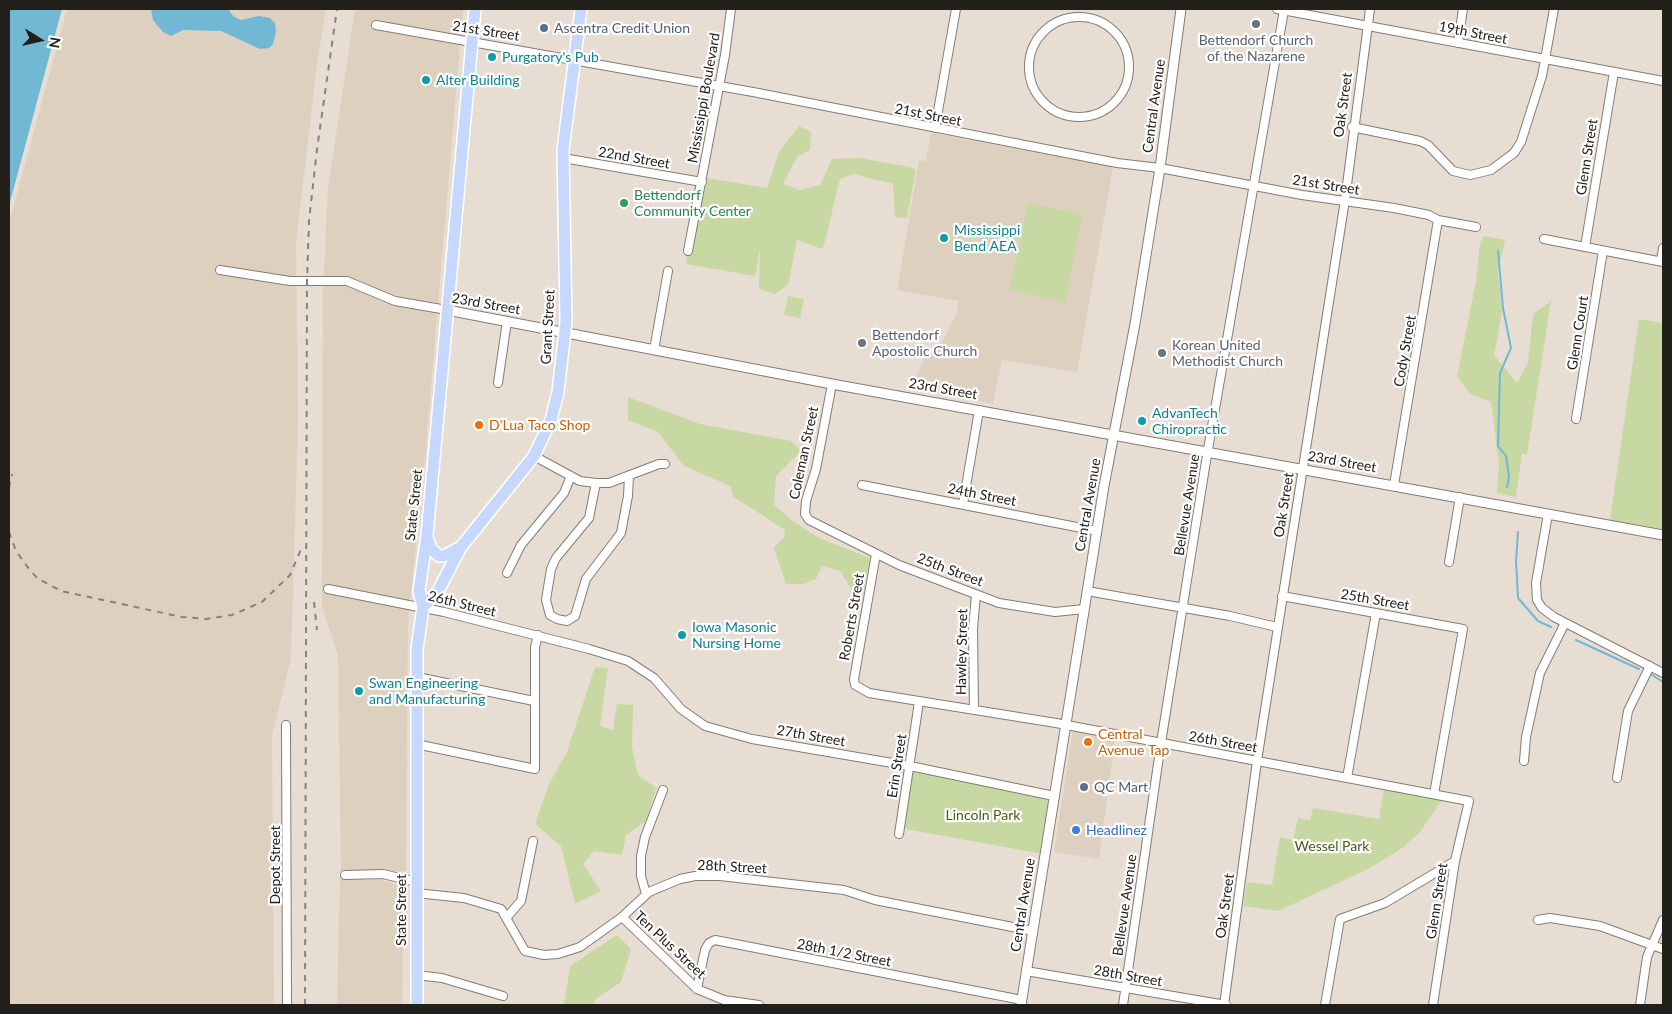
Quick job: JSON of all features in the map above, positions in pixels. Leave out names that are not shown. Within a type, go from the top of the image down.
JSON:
[{"type":"main road","name":"State Street","points":[[417,1005],[417,649],[423,607],[419,591],[427,535],[474,9]]},
{"type":"main road","name":"Grant Street","points":[[423,607],[434,597],[461,547],[534,456],[546,434],[554,409],[565,332],[563,158],[581,9]]},
{"type":"main road","points":[[427,535],[435,555],[444,556],[461,547]]},
{"type":"street","name":"Mississippi Boulevard","points":[[688,251],[725,55],[731,9]]},
{"type":"street","points":[[934,128],[956,9]]},
{"type":"street","points":[[1090,18],[1091,9]]},
{"type":"street","name":"Central Avenue","points":[[1021,1003],[1097,530],[1160,168],[1181,9]]},
{"type":"street","name":"19th Street","points":[[1281,9],[1663,81]]},
{"type":"street","name":"Bellevue Avenue","points":[[1123,1005],[1161,743],[1254,185],[1281,9]]},
{"type":"street","name":"Oak Street","points":[[1224,1005],[1256,760],[1345,200],[1352,127],[1370,9]]},
{"type":"street","points":[[1458,43],[1463,9]]},
{"type":"street","points":[[1352,127],[1420,141],[1428,145],[1452,171],[1470,175],[1491,170],[1514,153],[1521,142],[1530,118],[1546,60],[1554,9]]},
{"type":"street","points":[[1075,18],[1090,18],[1111,28],[1125,47],[1128,58],[1127,81],[1116,101],[1106,109],[1085,117],[1070,116],[1057,112],[1045,104],[1036,92],[1031,79],[1032,51],[1044,33],[1061,21],[1075,18]]},
{"type":"street","name":"21st Street","points":[[376,24],[718,86],[1117,163],[1160,168],[1429,215],[1438,220],[1476,227]]},
{"type":"street","name":"Glenn Street","points":[[1585,247],[1614,72]]},
{"type":"street","name":"22nd Street","points":[[563,158],[702,182]]},
{"type":"street","name":"Cody Street","points":[[1394,485],[1438,220]]},
{"type":"street","points":[[1544,239],[1662,261],[1663,248]]},
{"type":"street","name":"Glenn Court","points":[[1576,419],[1603,251]]},
{"type":"street","name":"23rd Street","points":[[220,270],[290,280],[347,281],[394,300],[832,384],[1663,535]]},
{"type":"street","points":[[654,350],[668,271]]},
{"type":"street","points":[[498,383],[506,321]]},
{"type":"street","name":"Coleman Street","points":[[814,524],[805,514],[806,501],[816,469],[832,384]]},
{"type":"street","points":[[963,504],[979,410]]},
{"type":"street","points":[[534,456],[580,481],[596,483],[609,483],[665,464]]},
{"type":"street","points":[[507,573],[531,532],[564,493],[571,476]]},
{"type":"street","points":[[596,483],[589,518],[556,558],[551,569],[546,600],[550,615],[557,619],[567,620],[575,616],[586,579],[620,533],[628,496],[629,476]]},
{"type":"street","name":"24th Street","points":[[862,485],[1097,530]]},
{"type":"street","points":[[1448,562],[1460,497]]},
{"type":"street","points":[[1548,514],[1536,583],[1537,600],[1542,608],[1565,623],[1663,673]]},
{"type":"street","name":"25th Street","points":[[814,524],[876,554],[999,602],[1027,609],[1055,612],[1084,609]]},
{"type":"street","name":"Roberts Street","points":[[855,685],[854,679],[876,554]]},
{"type":"street","name":"26th Street","points":[[328,589],[423,607],[589,649]]},
{"type":"street","points":[[1087,591],[1277,627]]},
{"type":"street","name":"Hawley Street","points":[[974,710],[973,629],[976,594]]},
{"type":"street","name":"25th Street","points":[[1282,596],[1463,629],[1434,794]]},
{"type":"street","points":[[1347,778],[1376,613]]},
{"type":"street","points":[[1524,761],[1526,737],[1540,673],[1565,623]]},
{"type":"street","points":[[416,744],[535,769],[535,647],[538,635]]},
{"type":"street","name":"27th Street","points":[[589,649],[642,668],[690,717],[705,726],[752,738],[910,766],[1054,796]]},
{"type":"street","points":[[1617,778],[1628,711],[1650,666]]},
{"type":"street","points":[[417,677],[534,702]]},
{"type":"street","name":"26th Street","points":[[855,685],[869,694],[1066,725],[1469,801]]},
{"type":"street","name":"Erin Street","points":[[900,834],[919,702]]},
{"type":"street","name":"Depot Street","points":[[286,726],[287,1005]]},
{"type":"street","points":[[646,894],[641,876],[641,856],[645,837],[663,790]]},
{"type":"street","name":"Glenn Street","points":[[1433,1005],[1455,861],[1469,801]]},
{"type":"street","points":[[345,875],[383,874],[416,887],[501,909],[507,917],[521,901],[533,841]]},
{"type":"street","points":[[1325,1005],[1340,919],[1384,903],[1455,861]]},
{"type":"street","name":"28th Street","points":[[507,917],[517,941],[525,951],[544,956],[558,954],[580,947],[622,917],[646,894],[680,879],[720,876],[844,890],[874,900],[1033,931]]},
{"type":"street","name":"Ten Plus Street","points":[[622,917],[697,989],[724,1000],[758,1005]]},
{"type":"street","points":[[1538,920],[1550,918],[1600,926],[1663,949]]},
{"type":"street","points":[[1640,1005],[1647,957],[1663,920]]},
{"type":"street","name":"28th 1/2 Street","points":[[697,989],[705,950],[709,943],[715,940],[1021,1003]]},
{"type":"street","name":"28th Street","points":[[1026,971],[1224,1005]]},
{"type":"street","points":[[416,975],[442,978],[503,996]]},
{"type":"shaded area","points":[[65,9],[326,9],[317,64],[296,243],[298,421],[291,658],[272,736],[274,1005],[9,1005],[9,215]]},
{"type":"shaded area","points":[[355,9],[463,9],[425,459],[408,622],[406,871],[341,874],[338,655],[322,607],[323,290],[328,188]]},
{"type":"shaded area","points":[[931,133],[1113,167],[1077,372],[1002,360],[993,404],[913,388],[923,360],[942,342],[957,313],[958,301],[897,290],[919,161],[926,161]]},
{"type":"shaded area","points":[[1073,730],[1115,739],[1099,859],[1054,852]]},
{"type":"shaded area","points":[[340,879],[380,880],[400,885],[404,889],[402,1005],[337,1005]]},
{"type":"green space","points":[[799,126],[811,132],[810,150],[797,157],[783,184],[800,190],[820,185],[832,159],[860,158],[910,167],[916,170],[907,218],[895,217],[893,184],[853,174],[840,179],[823,249],[797,240],[788,285],[775,294],[759,289],[760,249],[755,276],[686,264],[698,187],[704,188],[706,178],[767,188],[779,152]]},
{"type":"green space","points":[[1028,203],[1083,214],[1065,302],[1010,290]]},
{"type":"green space","points":[[1484,236],[1505,240],[1498,271],[1502,313],[1494,355],[1517,383],[1528,363],[1533,314],[1551,301],[1527,455],[1522,453],[1516,497],[1497,493],[1499,465],[1491,402],[1471,394],[1457,377],[1476,281],[1480,244]]},
{"type":"green space","points":[[788,296],[804,299],[800,318],[784,315]]},
{"type":"green space","points":[[1639,319],[1663,323],[1663,529],[1610,520]]},
{"type":"green space","points":[[628,397],[700,424],[792,441],[801,451],[776,476],[774,505],[794,522],[819,538],[870,558],[863,595],[853,592],[840,571],[822,566],[816,579],[803,584],[786,584],[774,548],[784,537],[785,530],[734,497],[730,486],[684,466],[658,432],[628,420]]},
{"type":"green space","points":[[595,667],[608,668],[600,726],[613,730],[617,704],[633,705],[632,747],[638,775],[656,788],[646,821],[626,835],[622,855],[594,851],[583,864],[601,891],[575,904],[561,846],[535,824],[549,784],[567,752]]},
{"type":"green space","name":"Lincoln Park","points":[[915,772],[1047,797],[1051,802],[1043,854],[906,829],[904,824],[911,776]]},
{"type":"green space","name":"Wessel Park","points":[[1384,789],[1442,800],[1420,832],[1404,847],[1368,869],[1278,911],[1243,906],[1247,882],[1272,885],[1280,837],[1293,840],[1298,818],[1310,820],[1313,808],[1379,819]]},
{"type":"green space","points":[[617,935],[631,949],[621,982],[597,998],[593,1005],[564,1005],[570,966]]},
{"type":"water","points":[[9,9],[65,9],[9,215]]},
{"type":"water","points":[[151,9],[228,9],[234,17],[241,20],[259,16],[270,18],[275,23],[276,32],[273,44],[269,48],[260,49],[221,31],[183,30],[171,36],[163,32],[153,20]]},
{"type":"pier","points":[[62,9],[67,9],[9,218],[10,202]]},
{"type":"waterway","points":[[1498,251],[1503,308],[1511,348],[1500,373],[1498,446],[1506,456],[1509,477],[1507,487]]},
{"type":"waterway","points":[[1518,532],[1516,561],[1518,598],[1538,621],[1551,627]]},
{"type":"waterway","points":[[1576,640],[1639,669]]},
{"type":"waterway","points":[[1652,675],[1663,682]]},
{"type":"railway","points":[[305,1005],[307,280],[309,221],[337,9]]},
{"type":"railway","points":[[9,488],[12,474]]},
{"type":"railway","points":[[9,532],[16,551],[29,569],[37,578],[61,591],[182,617],[206,619],[232,615],[262,602],[290,575],[302,547]]},
{"type":"railway","points":[[314,602],[317,630]]},
{"type":"place","name":"Bettendorf Church of the Nazarene","points":[[1256,24]]},
{"type":"place","name":"Ascentra Credit Union","points":[[544,28]]},
{"type":"place","name":"Purgatory's Pub","points":[[492,57]]},
{"type":"place","name":"Alter Building","points":[[426,80]]},
{"type":"place","name":"Bettendorf Community Center","points":[[624,203]]},
{"type":"place","name":"Mississippi Bend AEA","points":[[944,238]]},
{"type":"place","name":"Bettendorf Apostolic Church","points":[[862,343]]},
{"type":"place","name":"Korean United Methodist Church","points":[[1162,353]]},
{"type":"place","name":"AdvanTech Chiropractic","points":[[1142,421]]},
{"type":"place","name":"D'Lua Taco Shop","points":[[479,425]]},
{"type":"place","name":"Iowa Masonic Nursing Home","points":[[682,635]]},
{"type":"place","name":"Swan Engineering and Manufacturing","points":[[359,691]]},
{"type":"place","name":"Central Avenue Tap","points":[[1088,742]]},
{"type":"place","name":"QC Mart","points":[[1084,787]]},
{"type":"place","name":"Headlinez","points":[[1076,830]]}]
